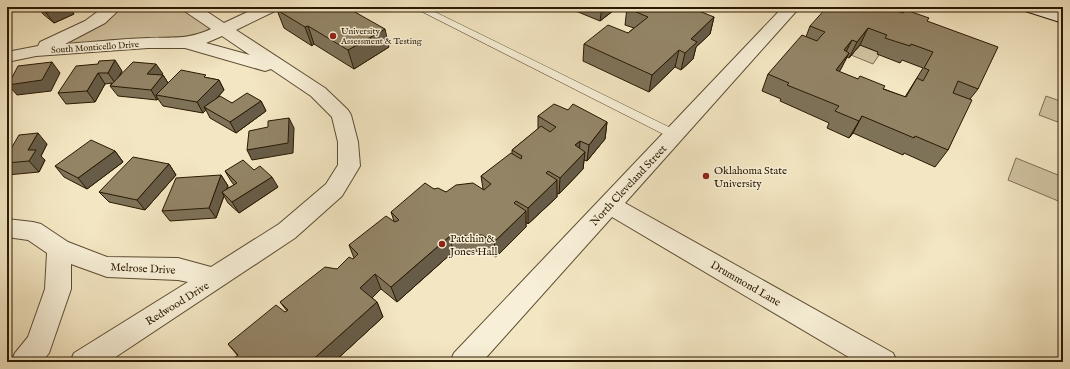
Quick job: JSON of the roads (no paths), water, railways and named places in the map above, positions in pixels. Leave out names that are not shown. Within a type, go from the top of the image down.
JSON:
[{"type":"street","points":[[36,51],[81,30],[108,13],[114,7]]},
{"type":"street","points":[[189,7],[224,30],[271,7]]},
{"type":"street","name":"North Cleveland Street","points":[[464,362],[792,7]]},
{"type":"street","points":[[1028,7],[1063,18]]},
{"type":"street","name":"South Monticello Drive","points":[[7,57],[36,51],[148,43],[184,43],[205,38],[224,30],[318,92],[341,115],[348,142],[350,166],[334,190],[286,231],[270,242]]},
{"type":"street","name":"South Monticello Drive","points":[[184,43],[284,70]]},
{"type":"street","name":"Drummond Lane","points":[[610,205],[882,362]]},
{"type":"street","name":"Melrose Drive","points":[[7,228],[33,231],[59,249],[107,267],[178,269],[214,279]]},
{"type":"street","name":"Redwood Drive","points":[[84,362],[270,242]]},
{"type":"street","points":[[25,362],[39,344],[58,289],[59,249]]},
{"type":"lane","points":[[418,7],[675,135]]},
{"type":"place","name":"University Assessment & Testing","points":[[333,36]]},
{"type":"place","name":"Oklahoma State University","points":[[706,176]]},
{"type":"place","name":"Patchin & Jones Hall","points":[[442,244]]}]
